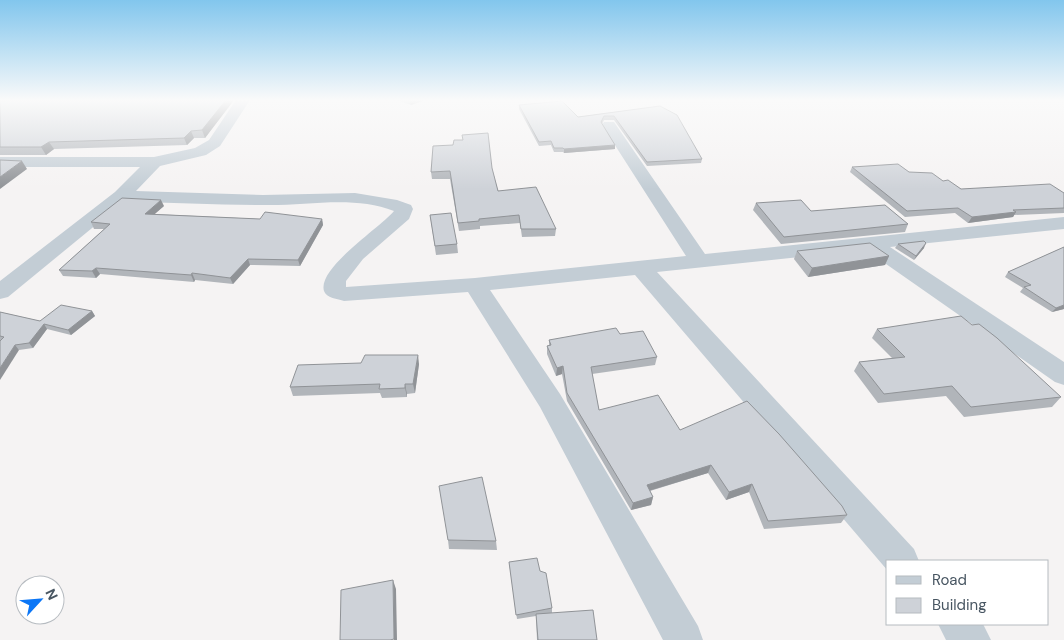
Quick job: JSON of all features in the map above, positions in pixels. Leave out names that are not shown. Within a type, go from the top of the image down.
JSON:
[{"type":"street","points":[[0,162],[154,162],[200,152],[215,143],[224,130]]},
{"type":"street","points":[[612,130],[699,261]]},
{"type":"street","points":[[0,292],[121,196],[154,162]]},
{"type":"street","points":[[121,196],[266,200],[325,198],[379,201],[395,204],[404,209],[402,215],[356,255],[335,280],[335,291],[344,294],[475,285],[1064,223]]},
{"type":"street","points":[[871,244],[1064,375]]},
{"type":"street","points":[[640,267],[901,560]]},
{"type":"street","points":[[475,285],[550,401],[684,640]]},
{"type":"street","points":[[959,625],[972,640]]},
{"type":"building","points":[[0,130],[202,130],[191,131],[184,138],[49,142],[41,147],[0,147]]},
{"type":"building","points":[[532,130],[606,130],[615,145],[564,149],[554,148],[551,141],[539,142]]},
{"type":"building","points":[[624,130],[685,130],[702,159],[647,162]]},
{"type":"building","points":[[488,133],[492,168],[498,191],[536,187],[556,229],[521,229],[519,215],[458,223],[450,171],[431,172],[433,146],[453,145],[454,140],[463,140],[462,135]]},
{"type":"building","points":[[0,160],[22,161],[0,177]]},
{"type":"building","points":[[898,164],[909,172],[932,173],[943,181],[948,180],[961,189],[1050,184],[1064,193],[1064,208],[1013,210],[1016,212],[972,217],[958,208],[907,211],[852,167]]},
{"type":"building","points":[[122,198],[161,200],[145,214],[260,219],[265,212],[322,219],[298,260],[248,259],[230,278],[192,273],[191,275],[96,268],[92,271],[59,270],[110,224],[91,222]]},
{"type":"building","points":[[801,200],[811,211],[885,205],[908,224],[784,237],[756,203]]},
{"type":"building","points":[[451,213],[457,244],[435,246],[430,215]]},
{"type":"building","points":[[924,241],[926,243],[916,256],[898,244]]},
{"type":"building","points":[[870,243],[889,256],[812,268],[797,251]]},
{"type":"building","points":[[1064,247],[1064,305],[1056,308],[1024,287],[1031,285],[1008,272]]},
{"type":"building","points":[[61,305],[92,311],[68,330],[44,324],[29,343],[15,345],[0,368],[0,341],[4,337],[0,336],[0,312],[40,321]]},
{"type":"building","points":[[961,316],[972,325],[979,324],[997,338],[1061,397],[971,407],[952,386],[884,394],[859,362],[905,357],[877,329]]},
{"type":"building","points":[[616,328],[620,334],[643,331],[657,357],[591,367],[599,410],[658,395],[680,430],[747,401],[779,434],[842,506],[847,515],[768,521],[752,484],[729,492],[711,465],[647,485],[653,497],[633,503],[567,393],[563,366],[557,368],[547,346],[551,345],[549,340]]},
{"type":"building","points":[[365,355],[418,355],[413,384],[405,384],[405,388],[379,389],[380,384],[290,387],[298,365],[361,363]]},
{"type":"building","points":[[482,477],[496,541],[448,540],[439,486]]},
{"type":"building","points":[[537,558],[540,571],[546,573],[552,608],[516,615],[509,562]]},
{"type":"building","points":[[393,580],[394,639],[340,640],[341,590]]},
{"type":"building","points":[[593,610],[597,640],[538,640],[536,614]]}]
